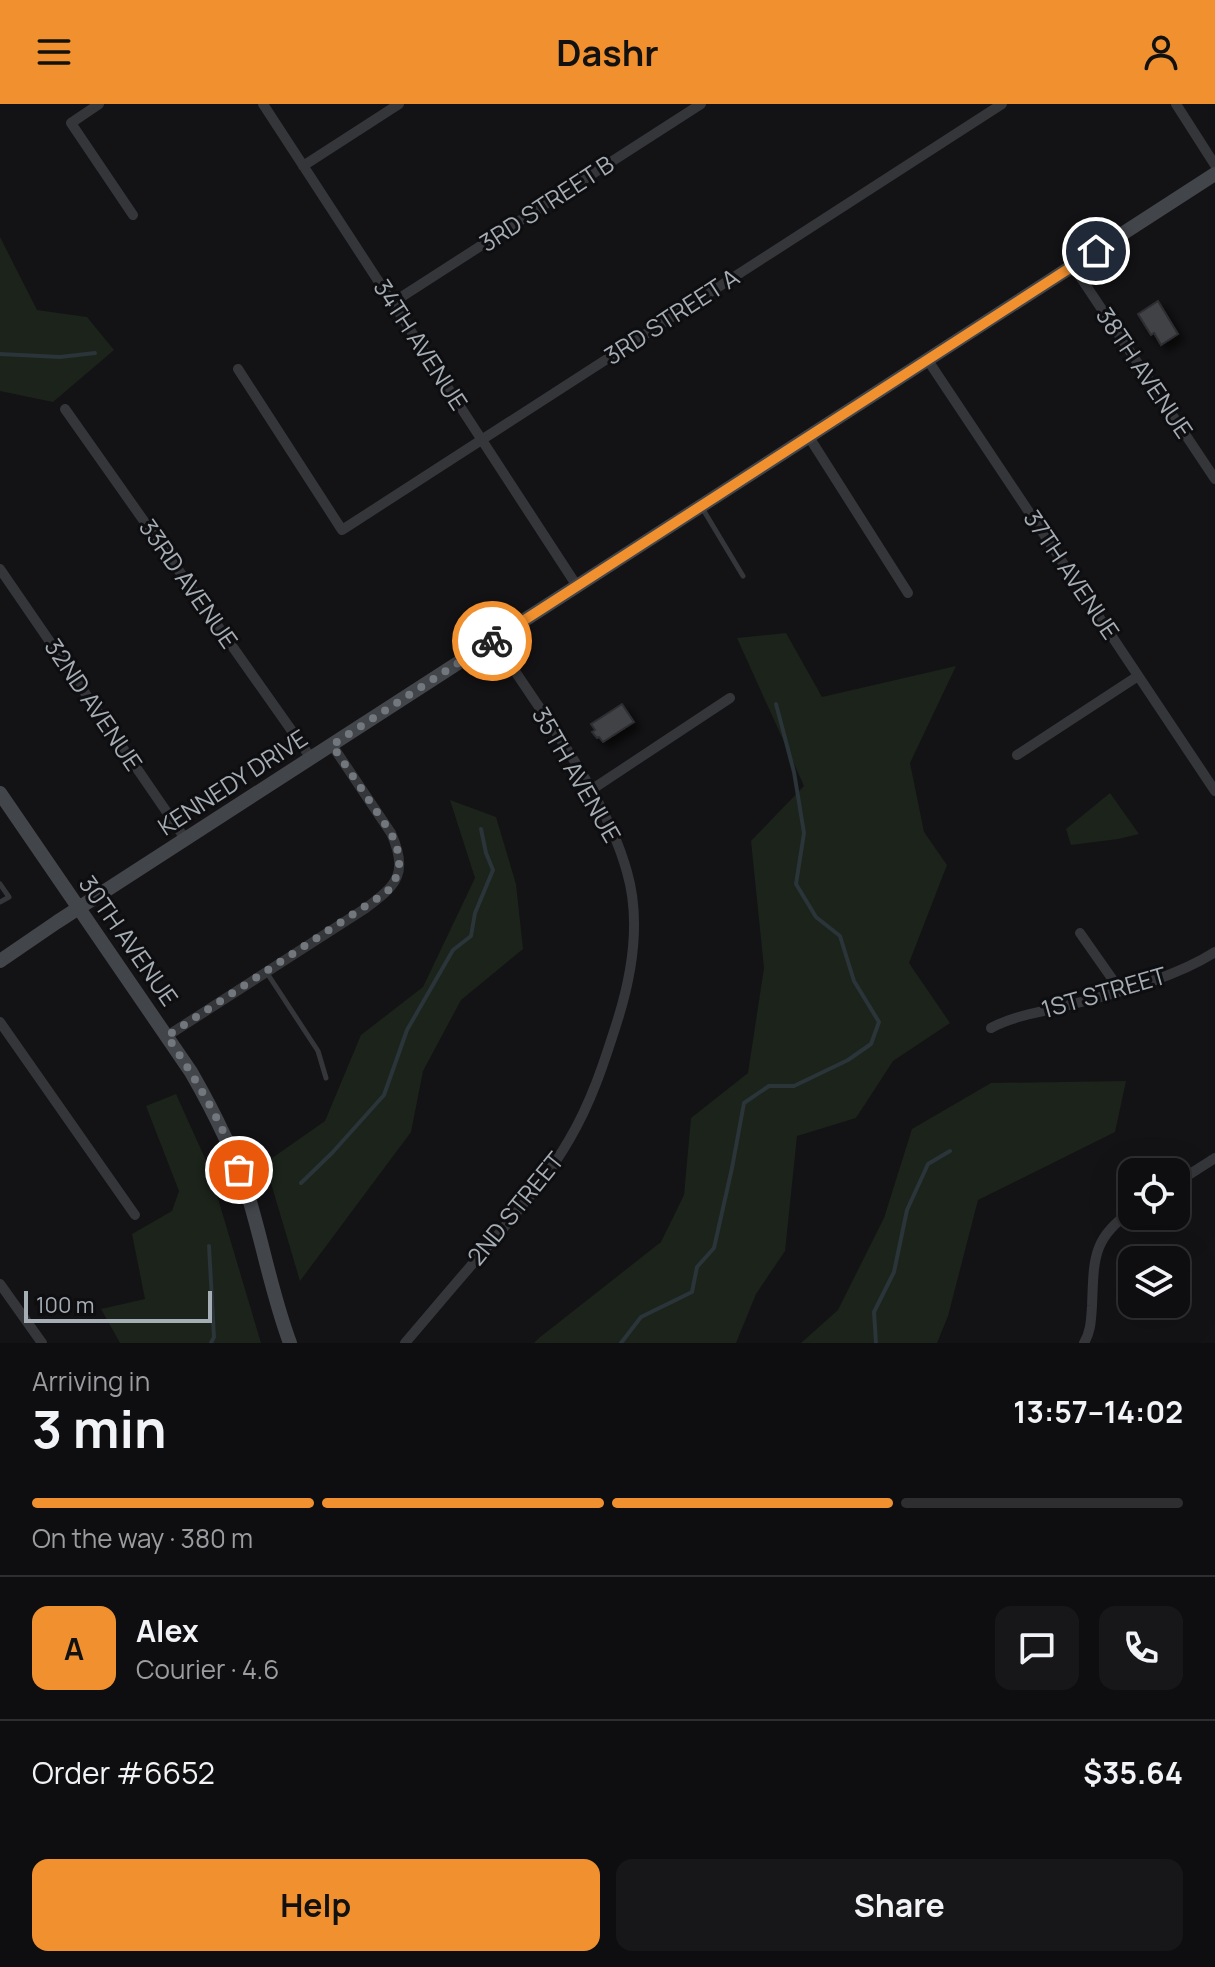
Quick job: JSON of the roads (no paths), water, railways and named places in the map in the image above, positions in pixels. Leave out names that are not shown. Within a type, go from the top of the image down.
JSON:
[{"type":"street","points":[[99,104],[71,123],[133,215]]},
{"type":"street","name":"34TH AVENUE","points":[[263,104],[577,586]]},
{"type":"street","points":[[303,166],[399,104]]},
{"type":"street","name":"3RD STREET B","points":[[392,303],[701,104]]},
{"type":"street","name":"3RD STREET A","points":[[238,369],[342,530],[988,108],[1002,104]]},
{"type":"street","points":[[1176,104],[1215,165]]},
{"type":"street","name":"KENNEDY DRIVE","points":[[0,961],[1215,174]]},
{"type":"street","name":"38TH AVENUE","points":[[1073,266],[1215,479]]},
{"type":"street","name":"37TH AVENUE","points":[[927,359],[1215,791]]},
{"type":"street","name":"33RD AVENUE","points":[[65,409],[311,758]]},
{"type":"street","points":[[809,437],[908,593]]},
{"type":"street","name":"32ND AVENUE","points":[[0,569],[186,840]]},
{"type":"street","name":"35TH AVENUE","points":[[492,641],[505,656],[591,790],[614,834],[632,896],[634,920]]},
{"type":"street","points":[[1017,755],[1138,676]]},
{"type":"street","points":[[591,790],[730,698]]},
{"type":"street","points":[[167,1036],[387,892],[398,877],[400,859],[391,833],[332,745]]},
{"type":"street","name":"30TH AVENUE","points":[[0,793],[203,1092],[230,1146],[247,1194],[290,1343]]},
{"type":"street","name":"2ND STREET","points":[[405,1343],[532,1193],[570,1138],[602,1070],[623,1004],[634,920]]},
{"type":"street","points":[[1080,933],[1120,990]]},
{"type":"street","name":"1ST STREET","points":[[991,1028],[1016,1018],[1092,999],[1175,973],[1215,952]]},
{"type":"street","points":[[0,1022],[135,1215]]},
{"type":"street","points":[[1190,1174],[1215,1158]]},
{"type":"street","points":[[1084,1343],[1091,1325],[1098,1247],[1118,1222]]},
{"type":"street","points":[[0,1284],[42,1343]]},
{"type":"lane","points":[[701,506],[743,576]]},
{"type":"lane","points":[[0,884],[9,897],[0,902]]},
{"type":"lane","points":[[267,972],[318,1051],[326,1078]]},
{"type":"waterway","points":[[0,354],[60,357],[95,353]]},
{"type":"waterway","points":[[621,1343],[641,1317],[692,1292],[697,1267],[714,1248],[744,1103],[769,1086],[794,1086],[848,1060],[871,1044],[879,1022],[854,981],[840,936],[816,917],[796,884],[804,833],[794,772],[776,704]]},
{"type":"waterway","points":[[301,1183],[384,1095],[407,1030],[453,950],[471,936],[475,913],[493,870],[481,829]]},
{"type":"waterway","points":[[876,1343],[874,1312],[894,1272],[907,1210],[928,1164],[950,1151]]},
{"type":"waterway","points":[[209,1246],[214,1337],[211,1343]]}]
